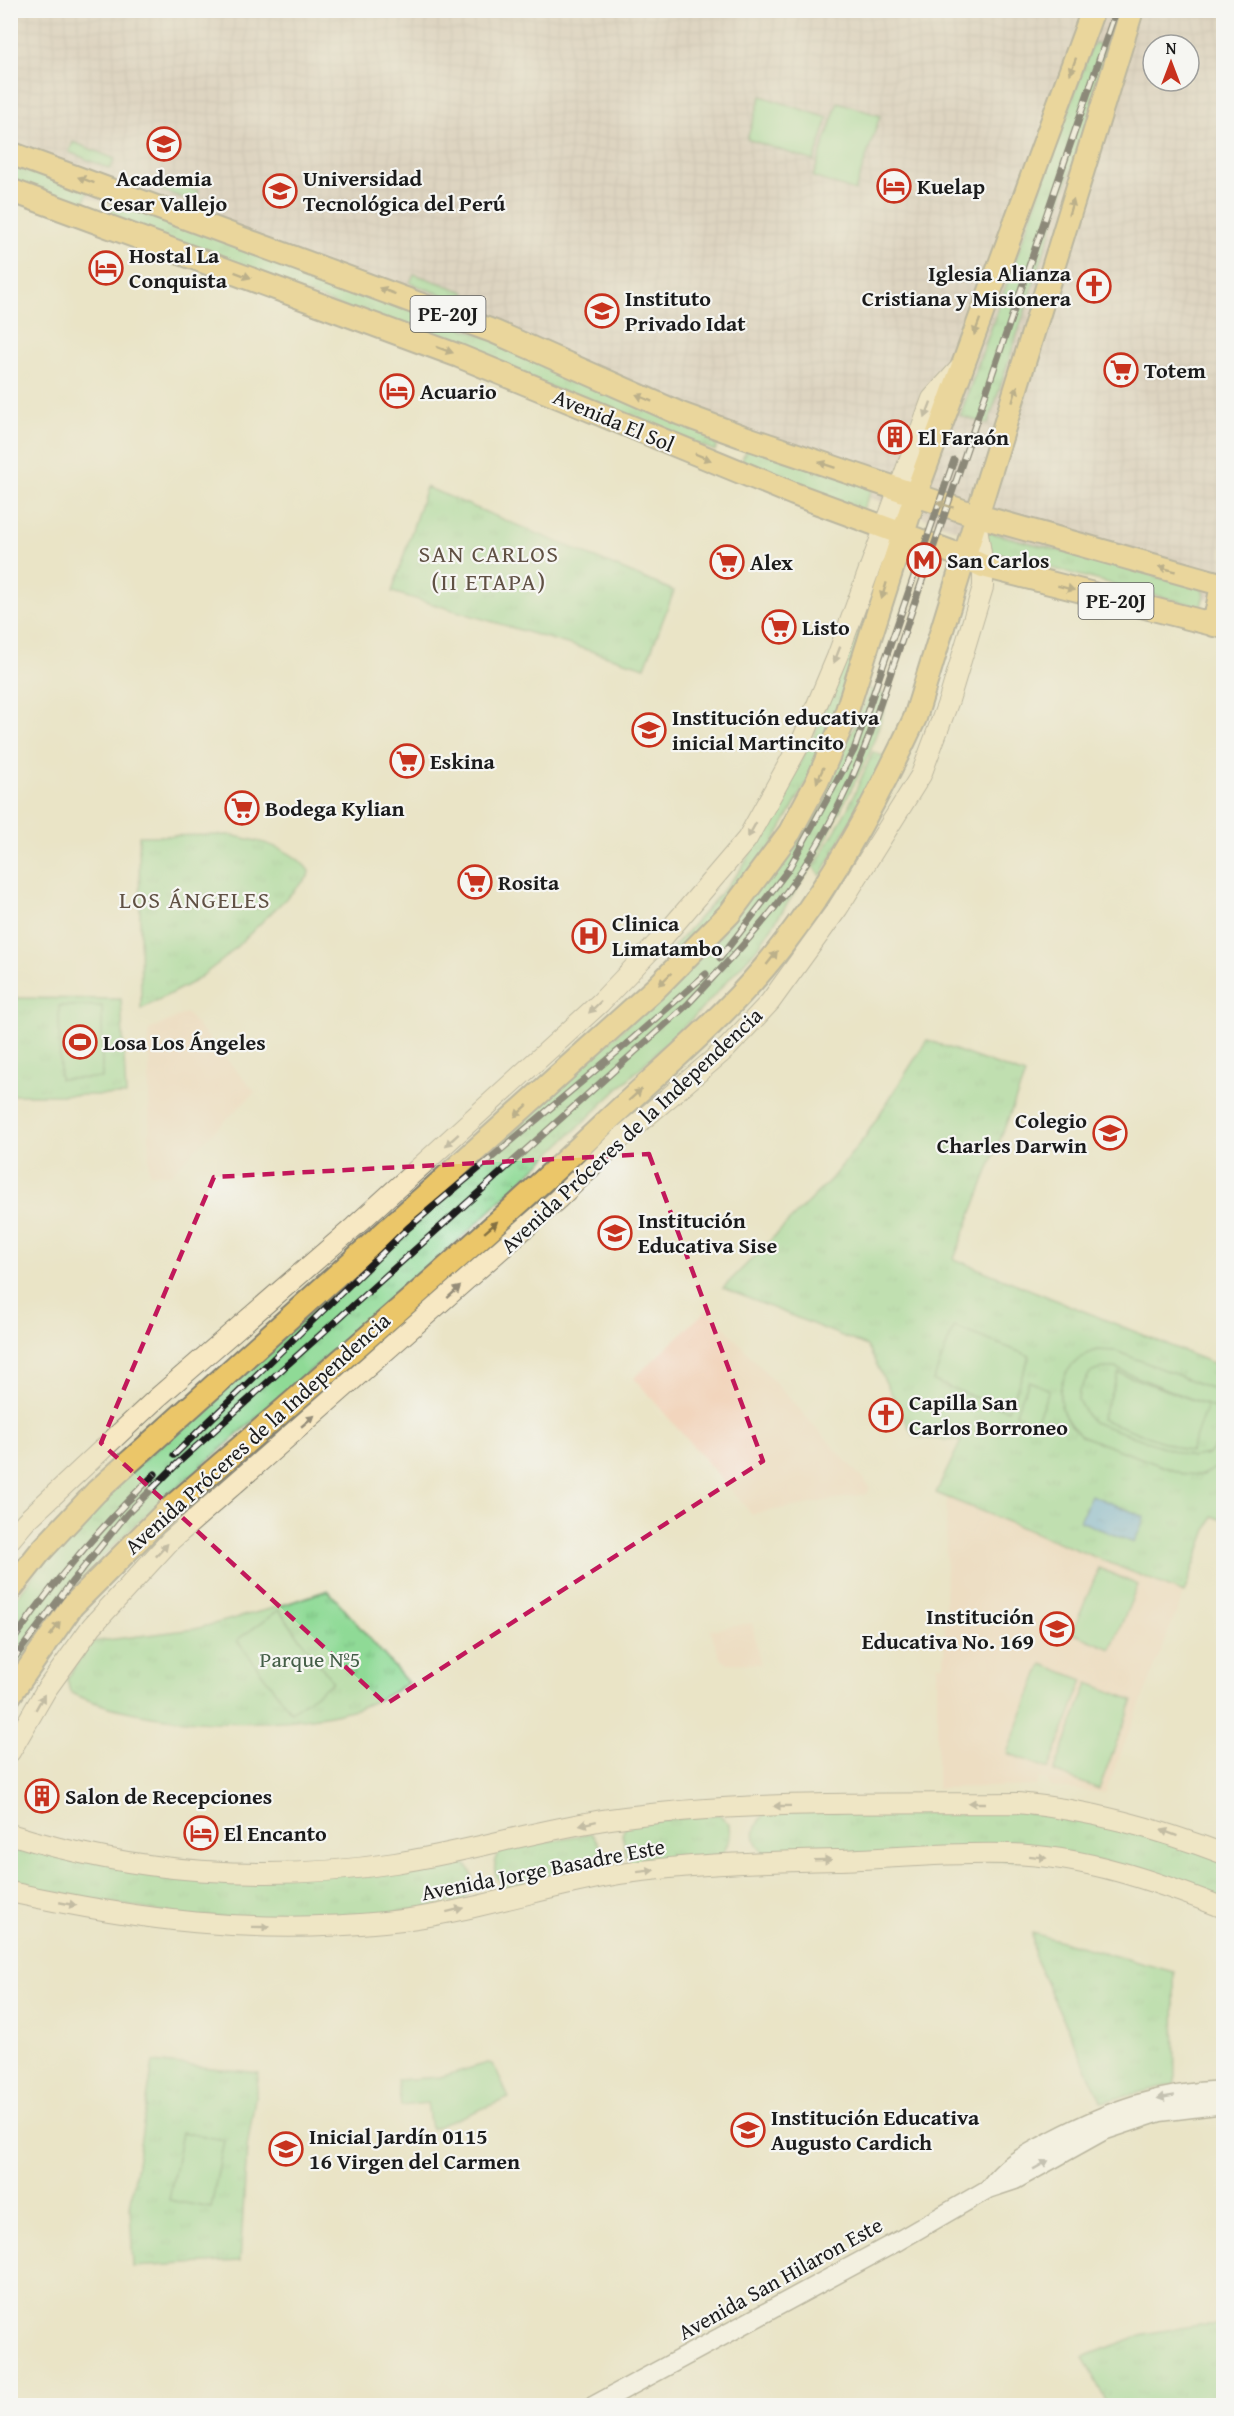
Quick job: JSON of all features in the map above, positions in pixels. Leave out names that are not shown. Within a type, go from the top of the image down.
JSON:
[{"type":"main road","points":[[10,1540],[157,1398],[354,1227],[600,1003],[709,885],[747,839],[803,738],[963,365],[1093,10]]},
{"type":"main road","points":[[975,515],[1004,429],[1132,10]]},
{"type":"main road","name":"Avenida El Sol","points":[[10,153],[495,332],[681,414],[975,515],[1223,585]]},
{"type":"main road","name":"Avenida El Sol","points":[[10,190],[459,356],[892,532],[962,556],[983,566],[1219,626]]},
{"type":"main road","name":"Avenida Próceres de la Independencia","points":[[10,1695],[72,1606],[113,1562],[167,1511],[547,1177],[718,1017],[764,968],[803,917],[860,828],[886,781],[915,718],[975,515]]},
{"type":"main road","name":"Avenida Próceres de la Independencia","points":[[10,1752],[46,1690],[92,1626],[170,1541],[507,1245],[622,1137],[727,1048],[770,1002],[838,908],[921,775],[970,633],[983,587],[983,566],[975,515]]},
{"type":"main road","points":[[10,1590],[40,1552],[96,1492],[648,995],[730,913],[790,832],[817,782],[844,720],[892,532]]},
{"type":"main road","points":[[1219,626],[1223,585]]},
{"type":"main road","name":"Avenida Jorge Basadre Este","points":[[10,1834],[120,1859],[182,1869],[262,1874],[341,1870],[397,1863],[609,1819],[744,1807],[1018,1803],[1059,1807],[1117,1818],[1162,1830],[1224,1854]]},
{"type":"main road","name":"Avenida Jorge Basadre Este","points":[[10,1892],[69,1905],[196,1924],[326,1927],[388,1922],[437,1914],[619,1874],[681,1867],[1010,1854],[1087,1864],[1122,1872],[1224,1908]]},
{"type":"street","name":"Avenida San Hilaron Este","points":[[988,2189],[1007,2166],[1104,2114],[1162,2097],[1224,2090]]},
{"type":"street","name":"Avenida San Hilaron Este","points":[[593,2406],[898,2241],[988,2189],[1015,2180],[1103,2131],[1134,2120],[1188,2107],[1224,2104]]},
{"type":"highlighted area","points":[[649,1154],[763,1461],[386,1704],[101,1443],[214,1177]]},
{"type":"shaded area","points":[[10,11],[1223,11],[1223,603],[1000,546],[804,473],[315,281],[11,168]]},
{"type":"shaded area","points":[[186,1013],[255,1092],[169,1175],[149,1173],[149,1030]]},
{"type":"shaded area","points":[[708,1309],[870,1487],[867,1494],[752,1514],[634,1378]]},
{"type":"shaded area","name":"Institución Educativa No. 169","points":[[947,1497],[1184,1593],[1105,1793],[1051,1787],[1046,1779],[1039,1779],[1035,1786],[937,1788],[937,1665],[944,1665]]},
{"type":"shaded area","points":[[752,1623],[760,1664],[727,1663],[721,1660],[710,1630]]},
{"type":"green space","points":[[1095,43],[1109,48],[1109,53],[988,424],[960,416],[1091,47]]},
{"type":"green space","points":[[761,96],[828,118],[814,161],[747,139]]},
{"type":"green space","points":[[838,102],[880,116],[855,191],[813,177]]},
{"type":"green space","points":[[73,142],[115,159],[110,169],[69,152]]},
{"type":"green space","points":[[10,159],[88,191],[84,204],[75,205],[11,182]]},
{"type":"green space","points":[[165,178],[199,191],[195,202],[161,190]]},
{"type":"green space","points":[[113,200],[508,345],[715,434],[718,441],[715,451],[115,219],[109,213]]},
{"type":"green space","points":[[414,274],[465,292],[462,302],[410,283]]},
{"type":"green space","points":[[749,447],[873,487],[861,513],[742,465],[743,456]]},
{"type":"green space","points":[[426,487],[674,591],[645,667],[392,592]]},
{"type":"green space","points":[[988,532],[1202,588],[1204,595],[1201,607],[982,550],[983,534]]},
{"type":"green space","points":[[881,571],[832,729],[808,780],[760,867],[680,958],[672,949],[739,872],[774,814],[816,731]]},
{"type":"green space","points":[[870,689],[889,696],[870,752],[814,863],[760,945],[699,1012],[470,1230],[134,1526],[82,1577],[37,1636],[11,1681],[11,1605],[46,1558],[103,1498],[200,1408],[414,1222],[713,946],[830,773],[853,729]]},
{"type":"green space","points":[[873,752],[885,757],[821,876],[814,868],[848,808]]},
{"type":"green space","points":[[229,835],[262,842],[283,850],[302,863],[309,871],[308,877],[224,959],[195,981],[141,1009],[139,836]]},
{"type":"green space","points":[[11,998],[121,999],[126,1095],[11,1095]]},
{"type":"green space","name":"Losa Los Ángeles","points":[[59,1006],[102,1006],[102,1078],[60,1079]]},
{"type":"green space","points":[[927,1040],[1025,1075],[954,1259],[1223,1367],[1223,1520],[1212,1516],[1184,1593],[936,1493],[961,1441],[914,1437],[867,1346],[723,1288],[831,1179],[865,1137]]},
{"type":"green space","points":[[954,1327],[1030,1356],[1008,1410],[933,1381]]},
{"type":"green space","points":[[1097,1350],[1116,1351],[1223,1393],[1223,1464],[1202,1475],[1183,1474],[1082,1436],[1071,1425],[1060,1401],[1065,1376],[1083,1357]],"holes":[[[1103,1368],[1115,1368],[1214,1408],[1221,1422],[1221,1439],[1208,1454],[1191,1457],[1093,1422],[1078,1400],[1079,1391],[1090,1373]]]},
{"type":"green space","points":[[1119,1373],[1207,1405],[1190,1452],[1101,1419]]},
{"type":"green space","points":[[1029,1381],[1049,1390],[1036,1422],[1015,1414]]},
{"type":"green space","points":[[1099,1568],[1138,1585],[1111,1649],[1072,1633]]},
{"type":"green space","name":"Parque Nº5","points":[[328,1590],[408,1683],[382,1698],[355,1709],[289,1721],[250,1723],[171,1719],[133,1713],[99,1704],[70,1692],[67,1679],[91,1642],[195,1629],[277,1607]]},
{"type":"green space","points":[[279,1610],[333,1682],[291,1712],[237,1640]]},
{"type":"green space","points":[[1042,1664],[1083,1680],[1049,1769],[1007,1753]]},
{"type":"green space","points":[[1088,1683],[1133,1700],[1099,1789],[1054,1772]]},
{"type":"green space","points":[[996,1809],[1086,1819],[1223,1859],[1223,1903],[1106,1862],[766,1856],[757,1845],[754,1834],[757,1823],[766,1812]]},
{"type":"green space","points":[[719,1814],[729,1824],[730,1838],[722,1856],[635,1866],[627,1858],[622,1834],[627,1824]]},
{"type":"green space","points":[[591,1833],[601,1851],[597,1872],[511,1890],[500,1882],[495,1873],[495,1862],[501,1850]]},
{"type":"green space","points":[[11,1844],[159,1871],[456,1860],[468,1867],[472,1883],[464,1901],[350,1919],[187,1917],[11,1884]]},
{"type":"green space","points":[[1032,1933],[1174,1972],[1175,2084],[1102,2102],[1035,1959]]},
{"type":"green space","points":[[153,2062],[259,2073],[247,2148],[240,2261],[133,2267],[130,2207]]},
{"type":"green space","points":[[488,2063],[493,2064],[509,2098],[431,2129],[427,2103],[401,2106],[397,2080],[440,2077]]},
{"type":"green space","points":[[182,2132],[224,2140],[211,2208],[169,2200]]},
{"type":"green space","points":[[1198,2325],[1223,2325],[1223,2405],[1108,2405],[1083,2357],[1144,2334]]},
{"type":"water","points":[[1091,1495],[1145,1517],[1134,1543],[1080,1521]]},
{"type":"railway","points":[[10,1664],[127,1514],[178,1463],[688,1004],[749,939],[792,885],[836,811],[870,734],[1116,10]]},
{"type":"railway","points":[[720,958],[788,870],[854,750],[954,460]]},
{"type":"railway","points":[[174,1455],[408,1228],[706,974]]},
{"type":"railway","points":[[10,1645],[78,1556],[155,1474]]},
{"type":"place","name":"Academia Cesar Vallejo","points":[[164,144]]},
{"type":"place","name":"Kuelap","points":[[894,186]]},
{"type":"place","name":"Universidad Tecnológica del Perú","points":[[280,191]]},
{"type":"place","name":"Hostal La Conquista","points":[[106,268]]},
{"type":"place","name":"Iglesia Alianza Cristiana y Misionera","points":[[1094,286]]},
{"type":"place","name":"Instituto Privado Idat","points":[[602,311]]},
{"type":"place","name":"Totem","points":[[1121,370]]},
{"type":"place","name":"Acuario","points":[[397,391]]},
{"type":"place","name":"El Faraón","points":[[895,437]]},
{"type":"place","name":"San Carlos","points":[[924,560]]},
{"type":"place","name":"Alex","points":[[727,562]]},
{"type":"place","name":"Listo","points":[[779,627]]},
{"type":"place","name":"Institución educativa inicial Martincito","points":[[649,730]]},
{"type":"place","name":"Eskina","points":[[407,761]]},
{"type":"place","name":"Bodega Kylian","points":[[242,808]]},
{"type":"place","name":"Rosita","points":[[475,882]]},
{"type":"place","name":"Clinica Limatambo","points":[[589,936]]},
{"type":"place","name":"Losa Los Ángeles","points":[[80,1042]]},
{"type":"place","name":"Colegio Charles Darwin","points":[[1110,1133]]},
{"type":"place","name":"Institución Educativa Sise","points":[[615,1233]]},
{"type":"place","name":"Capilla San Carlos Borroneo","points":[[886,1415]]},
{"type":"place","name":"Institución Educativa No. 169","points":[[1057,1629]]},
{"type":"place","name":"Salon de Recepciones","points":[[42,1796]]},
{"type":"place","name":"El Encanto","points":[[201,1833]]},
{"type":"place","name":"Institución Educativa Augusto Cardich","points":[[748,2130]]},
{"type":"place","name":"Inicial Jardín 0115 16 Virgen del Carmen","points":[[286,2149]]},
{"type":"district","name":"SAN CARLOS (II ETAPA)","points":[[489,568]]},
{"type":"district","name":"LOS ÁNGELES","points":[[195,900]]}]
